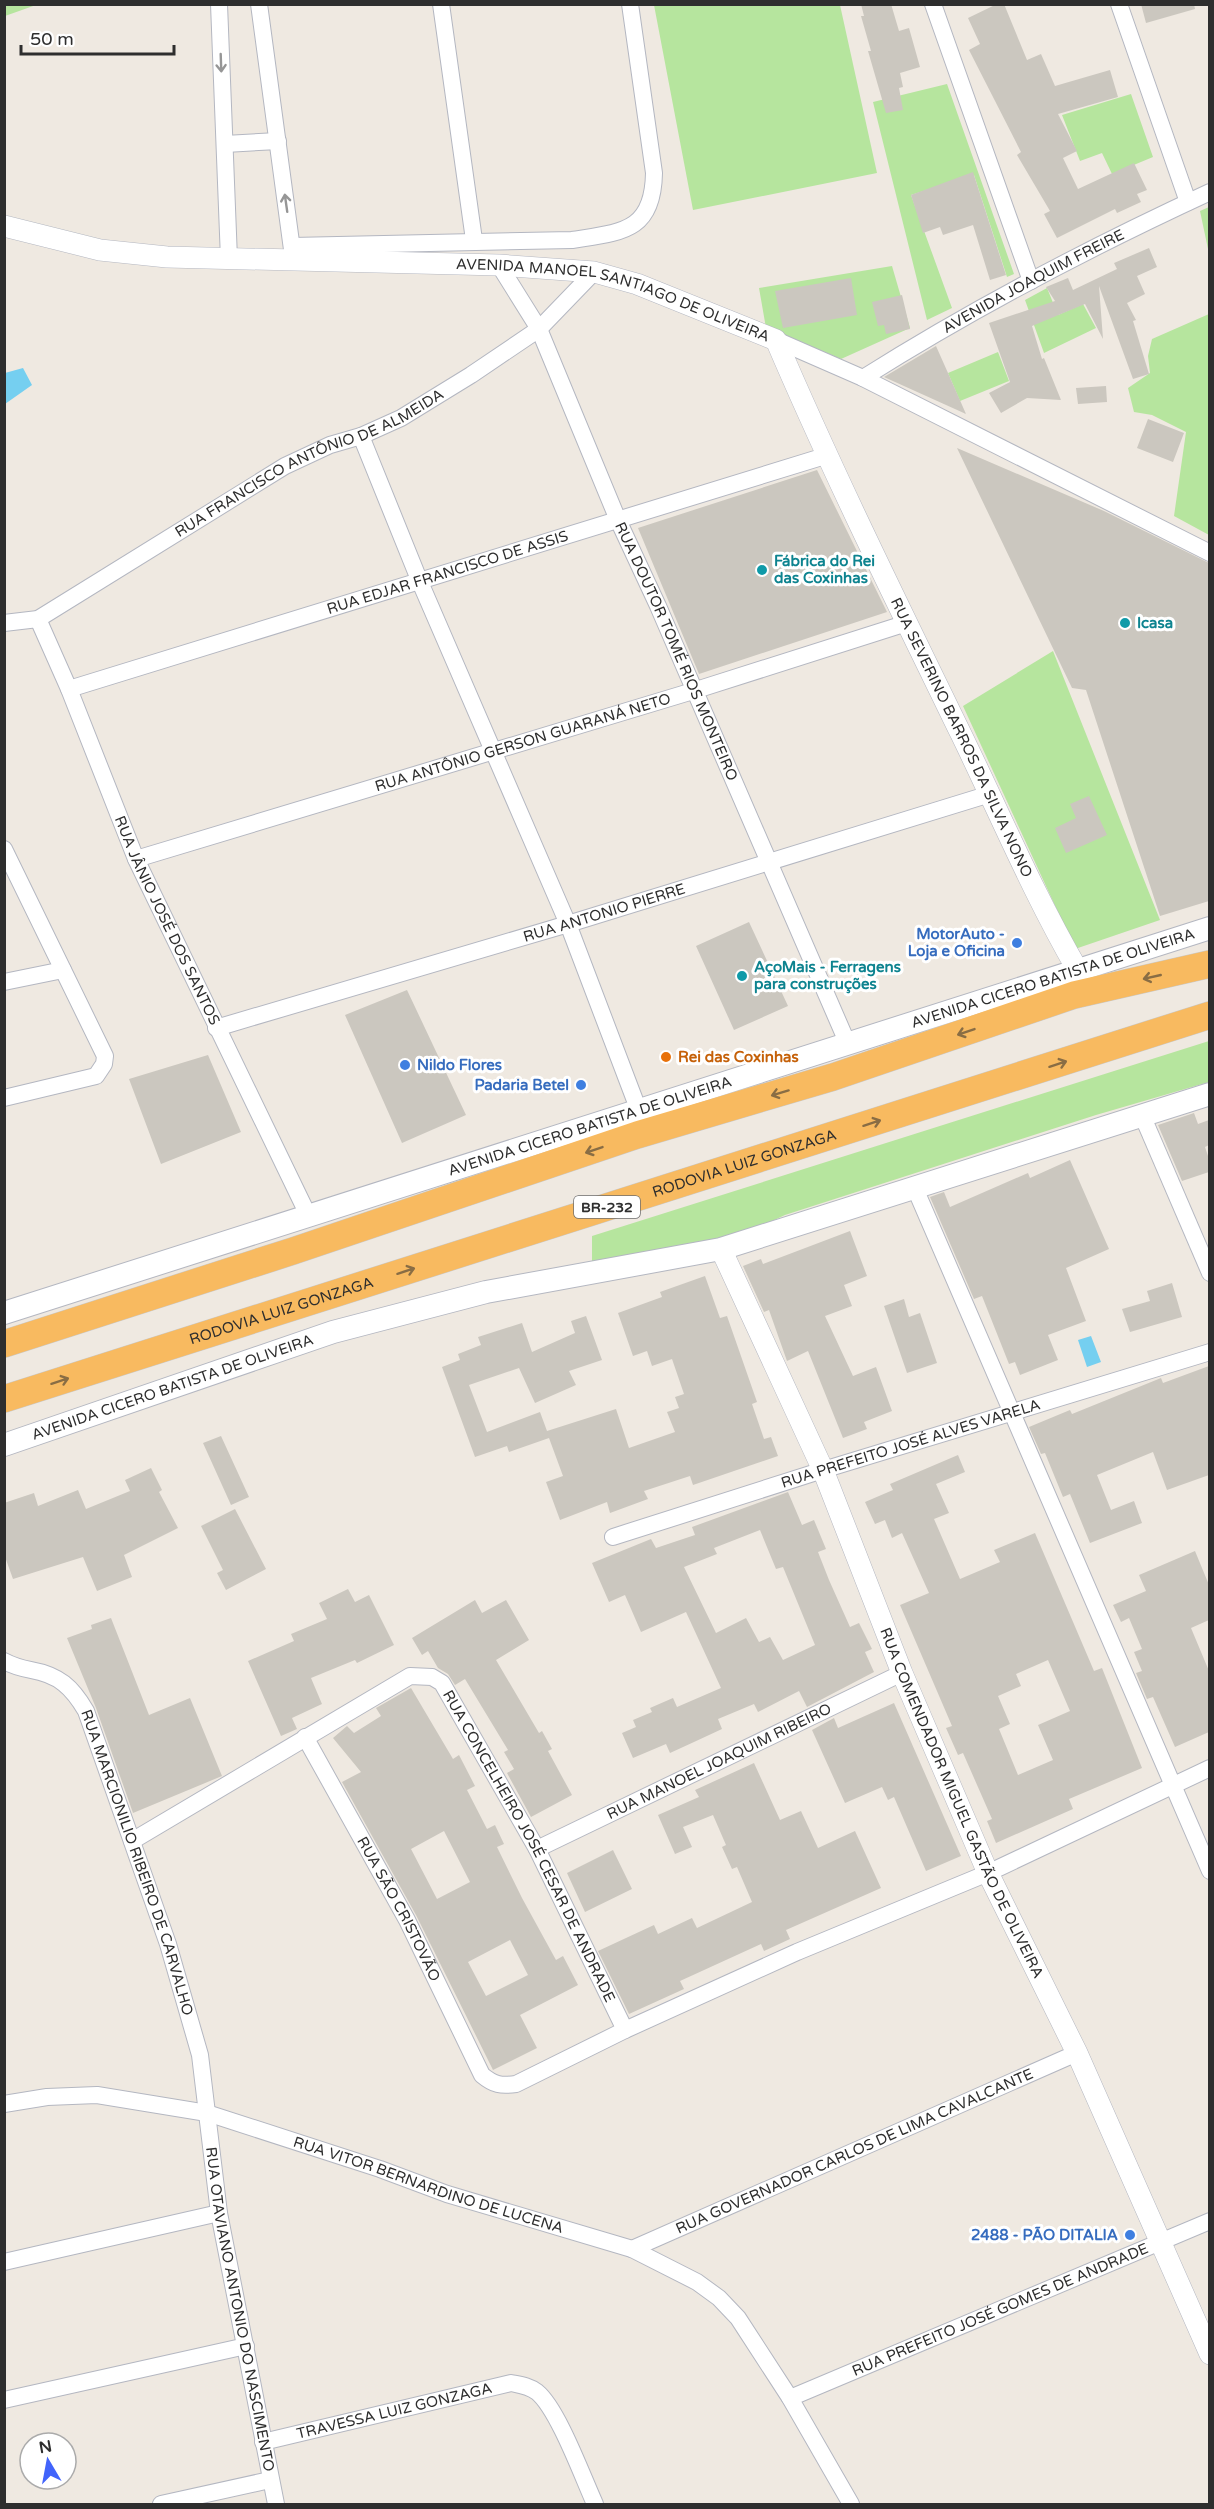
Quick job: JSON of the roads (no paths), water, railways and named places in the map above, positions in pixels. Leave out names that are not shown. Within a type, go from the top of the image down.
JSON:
[{"type":"highway","points":[[4,1344],[293,1251],[637,1135],[833,1077],[1074,995],[1209,964]]},
{"type":"highway","name":"RODOVIA LUIZ GONZAGA","points":[[4,1399],[1209,1015]]},
{"type":"main road","name":"AVENIDA CICERO BATISTA DE OLIVEIRA","points":[[4,1313],[1209,928]]},
{"type":"main road","name":"AVENIDA CICERO BATISTA DE OLIVEIRA","points":[[4,1445],[333,1332],[486,1292],[721,1249],[1209,1094]]},
{"type":"street","points":[[219,4],[229,259]]},
{"type":"street","points":[[259,4],[292,253],[474,240],[572,240],[612,234],[633,225],[647,214],[653,195],[654,172],[630,4]]},
{"type":"street","points":[[441,4],[474,240]]},
{"type":"street","points":[[933,4],[1031,280]]},
{"type":"street","points":[[1119,4],[1188,202]]},
{"type":"street","points":[[225,144],[278,141]]},
{"type":"street","name":"AVENIDA JOAQUIM FREIRE","points":[[863,378],[922,341],[1031,280],[1209,192]]},
{"type":"street","name":"AVENIDA MANOEL SANTIAGO DE OLIVEIRA","points":[[4,226],[100,249],[167,257],[229,259],[292,253],[594,272],[637,284],[863,378],[1209,553]]},
{"type":"street","name":"RUA DOUTOR TOMÉ RIOS MONTEIRO","points":[[499,265],[540,329],[618,520],[658,606],[766,862],[847,1042]]},
{"type":"street","name":"RUA FRANCISCO ANTÔNIO DE ALMEIDA","points":[[4,623],[38,619],[285,466],[330,445],[361,436],[401,418],[540,329],[594,272]]},
{"type":"street","name":"RUA SEVERINO BARROS DA SILVA NONO","points":[[776,340],[825,456],[990,794],[1044,912],[1077,969]]},
{"type":"street","points":[[361,436],[420,582],[568,924],[639,1111]]},
{"type":"street","name":"RUA EDJAR FRANCISCO DE ASSIS","points":[[69,689],[825,456]]},
{"type":"street","name":"RUA JÂNIO JOSÉ DOS SANTOS","points":[[38,619],[69,689],[136,859],[309,1217]]},
{"type":"street","name":"RUA ANTÔNIO GERSON GUARANÁ NETO","points":[[136,859],[693,691],[907,623]]},
{"type":"street","name":"RUA ANTONIO PIERRE","points":[[216,1028],[568,924],[990,794]]},
{"type":"street","points":[[4,849],[105,1056],[101,1071],[85,1081],[37,1088],[4,1098]]},
{"type":"street","points":[[4,982],[63,970]]},
{"type":"street","points":[[1142,1115],[1209,1273]]},
{"type":"street","points":[[914,1186],[1209,1871]]},
{"type":"street","name":"RUA COMENDADOR MIGUEL GASTÃO DE OLIVEIRA","points":[[721,1249],[823,1470],[902,1673],[988,1873],[1077,2053],[1209,2354]]},
{"type":"street","name":"RUA PREFEITO JOSÉ ALVES VARELA","points":[[613,1537],[1209,1352]]},
{"type":"street","name":"RUA MARCIONILIO RIBEIRO DE CARVALHO","points":[[4,1661],[12,1666],[59,1678],[74,1691],[86,1711],[132,1841],[185,2003],[200,2055],[207,2113]]},
{"type":"street","name":"RUA MANOEL JOAQUIM RIBEIRO","points":[[537,1849],[902,1673]]},
{"type":"street","name":"RUA CONCELHEIRO JOSÉ CESAR DE ANDRADE","points":[[305,1737],[410,1676],[421,1674],[442,1683],[537,1849],[625,2030]]},
{"type":"street","points":[[132,1841],[305,1737]]},
{"type":"street","name":"RUA SÃO CRISTOVÃO","points":[[305,1737],[407,1920],[482,2075],[492,2083],[502,2086],[516,2084],[625,2030]]},
{"type":"street","points":[[625,2030],[797,1952],[988,1873],[1209,1768]]},
{"type":"street","name":"RUA GOVERNADOR CARLOS DE LIMA CAVALCANTE","points":[[632,2249],[1077,2053]]},
{"type":"street","name":"RUA VITOR BERNARDINO DE LUCENA","points":[[4,2104],[47,2097],[97,2095],[207,2113],[380,2169],[447,2194],[632,2249],[697,2282],[719,2298],[738,2318],[790,2398],[851,2505]]},
{"type":"street","name":"RUA OTAVIANO ANTONIO DO NASCIMENTO","points":[[207,2113],[219,2213],[276,2505]]},
{"type":"street","points":[[4,2262],[219,2213]]},
{"type":"street","name":"RUA PREFEITO JOSÉ GOMES DE ANDRADE","points":[[790,2398],[1160,2244],[1209,2221]]},
{"type":"street","points":[[4,2400],[246,2346]]},
{"type":"street","name":"TRAVESSA LUIZ GONZAGA","points":[[263,2442],[511,2383],[526,2385],[539,2394],[550,2408],[595,2505]]},
{"type":"street","points":[[161,2505],[270,2480]]},
{"type":"water","points":[[23,368],[32,385],[5,404],[5,373]]},
{"type":"water","points":[[1091,1336],[1101,1362],[1087,1367],[1078,1340]]},
{"type":"place","name":"Fábrica do Rei das Coxinhas","points":[[762,570]]},
{"type":"place","name":"Icasa","points":[[1125,623]]},
{"type":"place","name":"MotorAuto - Loja e Oficina","points":[[1017,943]]},
{"type":"place","name":"AçoMais - Ferragens para construções","points":[[742,976]]},
{"type":"place","name":"Rei das Coxinhas","points":[[666,1057]]},
{"type":"place","name":"Nildo Flores","points":[[405,1065]]},
{"type":"place","name":"Padaria Betel","points":[[581,1085]]},
{"type":"place","name":"2488 - PÃO DITALIA","points":[[1130,2235]]}]
